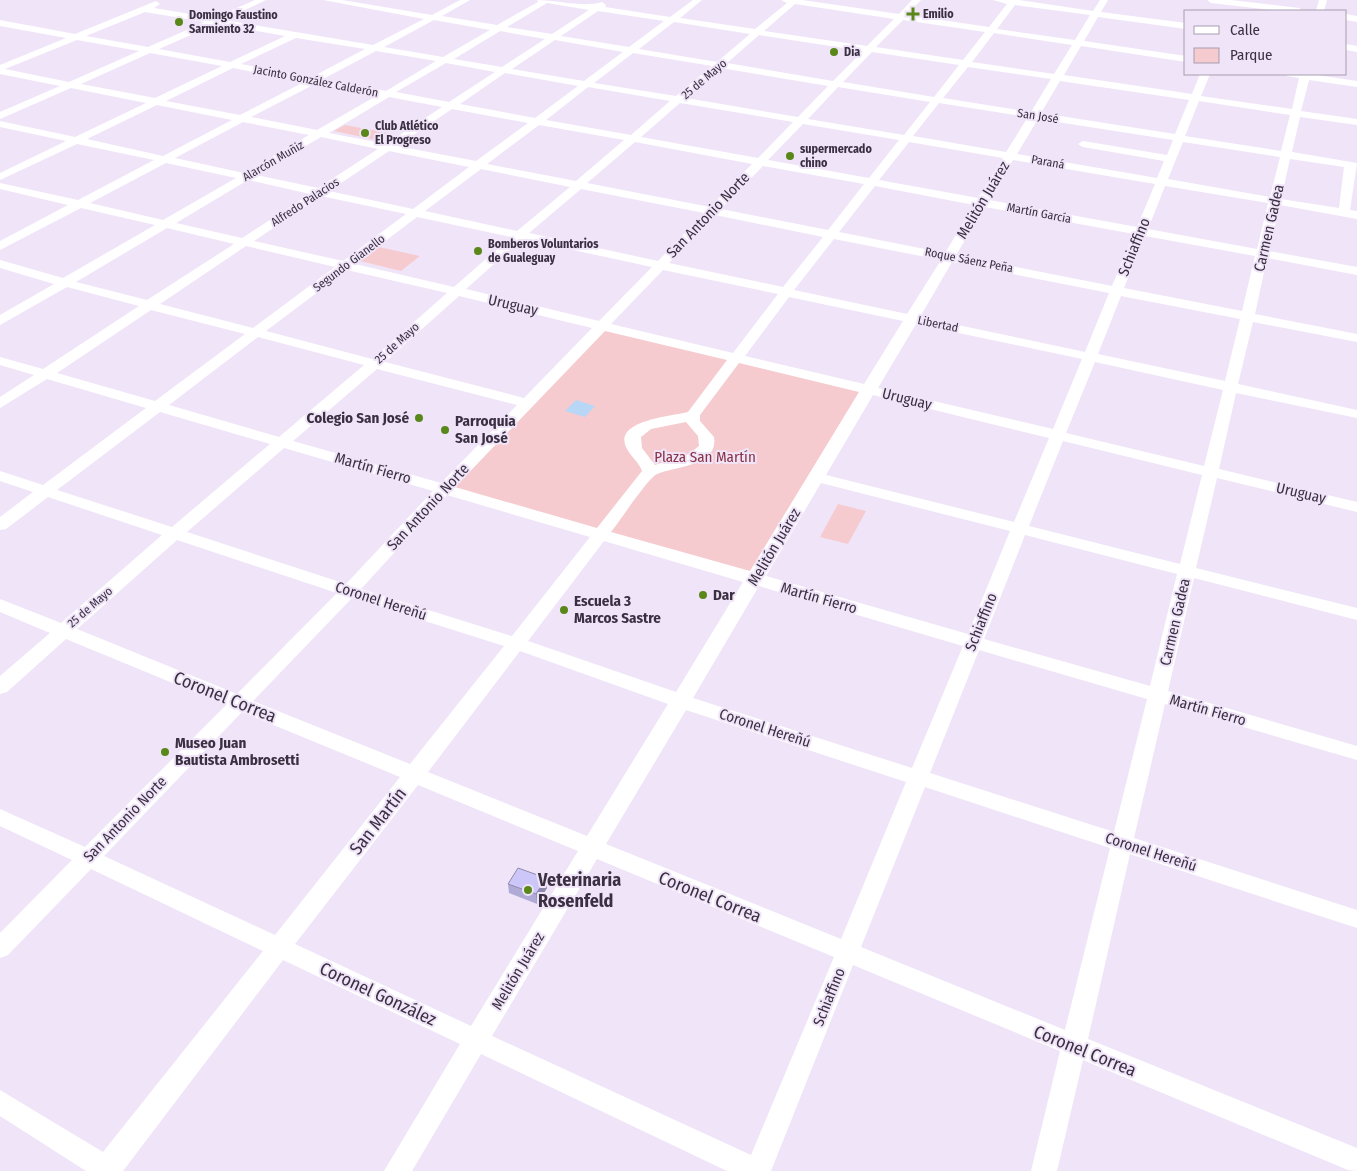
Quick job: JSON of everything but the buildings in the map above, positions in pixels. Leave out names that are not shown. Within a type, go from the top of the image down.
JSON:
[{"type":"street","points":[[0,69],[73,37],[166,0]]},
{"type":"street","points":[[0,116],[262,0]]},
{"type":"street","name":"San José","points":[[327,0],[835,84],[1354,165]]},
{"type":"street","points":[[357,5],[369,0]]},
{"type":"street","points":[[0,246],[466,0]]},
{"type":"street","points":[[545,0],[1357,122]]},
{"type":"street","name":"Alarcón Muñiz","points":[[0,321],[545,0]]},
{"type":"street","name":"Alfredo Palacios","points":[[0,404],[610,0]]},
{"type":"street","name":"Segundo Gianello","points":[[0,525],[698,0]]},
{"type":"street","points":[[791,0],[1184,59]]},
{"type":"street","name":"25 de Mayo","points":[[0,687],[175,533],[375,363],[520,234],[759,32],[791,0]]},
{"type":"street","name":"San Antonio Norte","points":[[0,948],[349,591],[526,403],[603,326],[659,265],[917,0]]},
{"type":"street","points":[[1211,0],[1233,5],[1288,10]]},
{"type":"street","points":[[693,415],[693,422],[705,434],[708,441],[706,449],[691,459],[650,470],[647,461],[632,443],[634,436],[648,424],[684,419],[693,415],[786,292],[834,234],[992,30],[1009,1],[1100,7],[1184,26]]},
{"type":"street","name":"Melitón Juárez","points":[[397,1171],[1100,7]]},
{"type":"street","name":"Paraná","points":[[144,9],[1357,215]]},
{"type":"street","name":"Jacinto González Calderón","points":[[1,23],[632,138]]},
{"type":"street","points":[[0,177],[294,35]]},
{"type":"street","name":"Roque Sáenz Peña","points":[[0,69],[1357,338]]},
{"type":"street","name":"Schiaffino","points":[[757,1171],[1205,75]]},
{"type":"street","name":"Carmen Gadea","points":[[1044,1171],[1296,113],[1300,75]]},
{"type":"street","points":[[1306,75],[1357,84]]},
{"type":"street","name":"Libertad","points":[[0,124],[321,191],[1357,414]]},
{"type":"street","name":"Martín García","points":[[632,138],[1357,271]]},
{"type":"street","points":[[1083,144],[1170,159]]},
{"type":"street","points":[[1344,212],[1354,165]]},
{"type":"street","name":"Uruguay","points":[[0,186],[456,291],[1357,507]]},
{"type":"street","points":[[0,264],[65,283],[526,403]]},
{"type":"street","name":"Martín Fierro","points":[[0,361],[1357,753]]},
{"type":"street","name":"San Martín","points":[[108,1170],[650,470]]},
{"type":"street","name":"Coronel Hereñú","points":[[0,476],[349,591],[515,643],[681,701],[919,776],[1357,919]]},
{"type":"street","points":[[816,477],[1357,614]]},
{"type":"street","name":"Coronel Correa","points":[[0,605],[1074,1047],[1357,1161]]},
{"type":"street","name":"Coronel González","points":[[0,817],[757,1171]]},
{"type":"street","points":[[0,1102],[108,1170]]},
{"type":"green space","name":"Club Atlético El Progreso","points":[[345,125],[394,134],[381,141],[334,131]]},
{"type":"green space","points":[[379,247],[420,256],[401,271],[360,261]]},
{"type":"green space","name":"Plaza San Martín","points":[[603,326],[869,390],[755,579],[444,489]]},
{"type":"green space","points":[[838,504],[866,511],[848,544],[820,537]]},
{"type":"water","points":[[576,400],[595,406],[585,417],[565,411]]},
{"type":"place","name":"Emilio","points":[[913,14]]},
{"type":"place","name":"Domingo Faustino Sarmiento 32","points":[[179,22]]},
{"type":"place","name":"Dia","points":[[834,52]]},
{"type":"place","name":"Club Atlético El Progreso","points":[[365,133]]},
{"type":"place","name":"supermercado chino","points":[[790,156]]},
{"type":"place","name":"Bomberos Voluntarios de Gualeguay","points":[[478,251]]},
{"type":"place","name":"Colegio San José","points":[[419,418]]},
{"type":"place","name":"Parroquia San José","points":[[445,430]]},
{"type":"place","name":"Dar","points":[[703,595]]},
{"type":"place","name":"Escuela 3 Marcos Sastre","points":[[564,610]]},
{"type":"place","name":"Museo Juan Bautista Ambrosetti","points":[[165,752]]},
{"type":"place","name":"Veterinaria Rosenfeld","points":[[528,890]]}]
